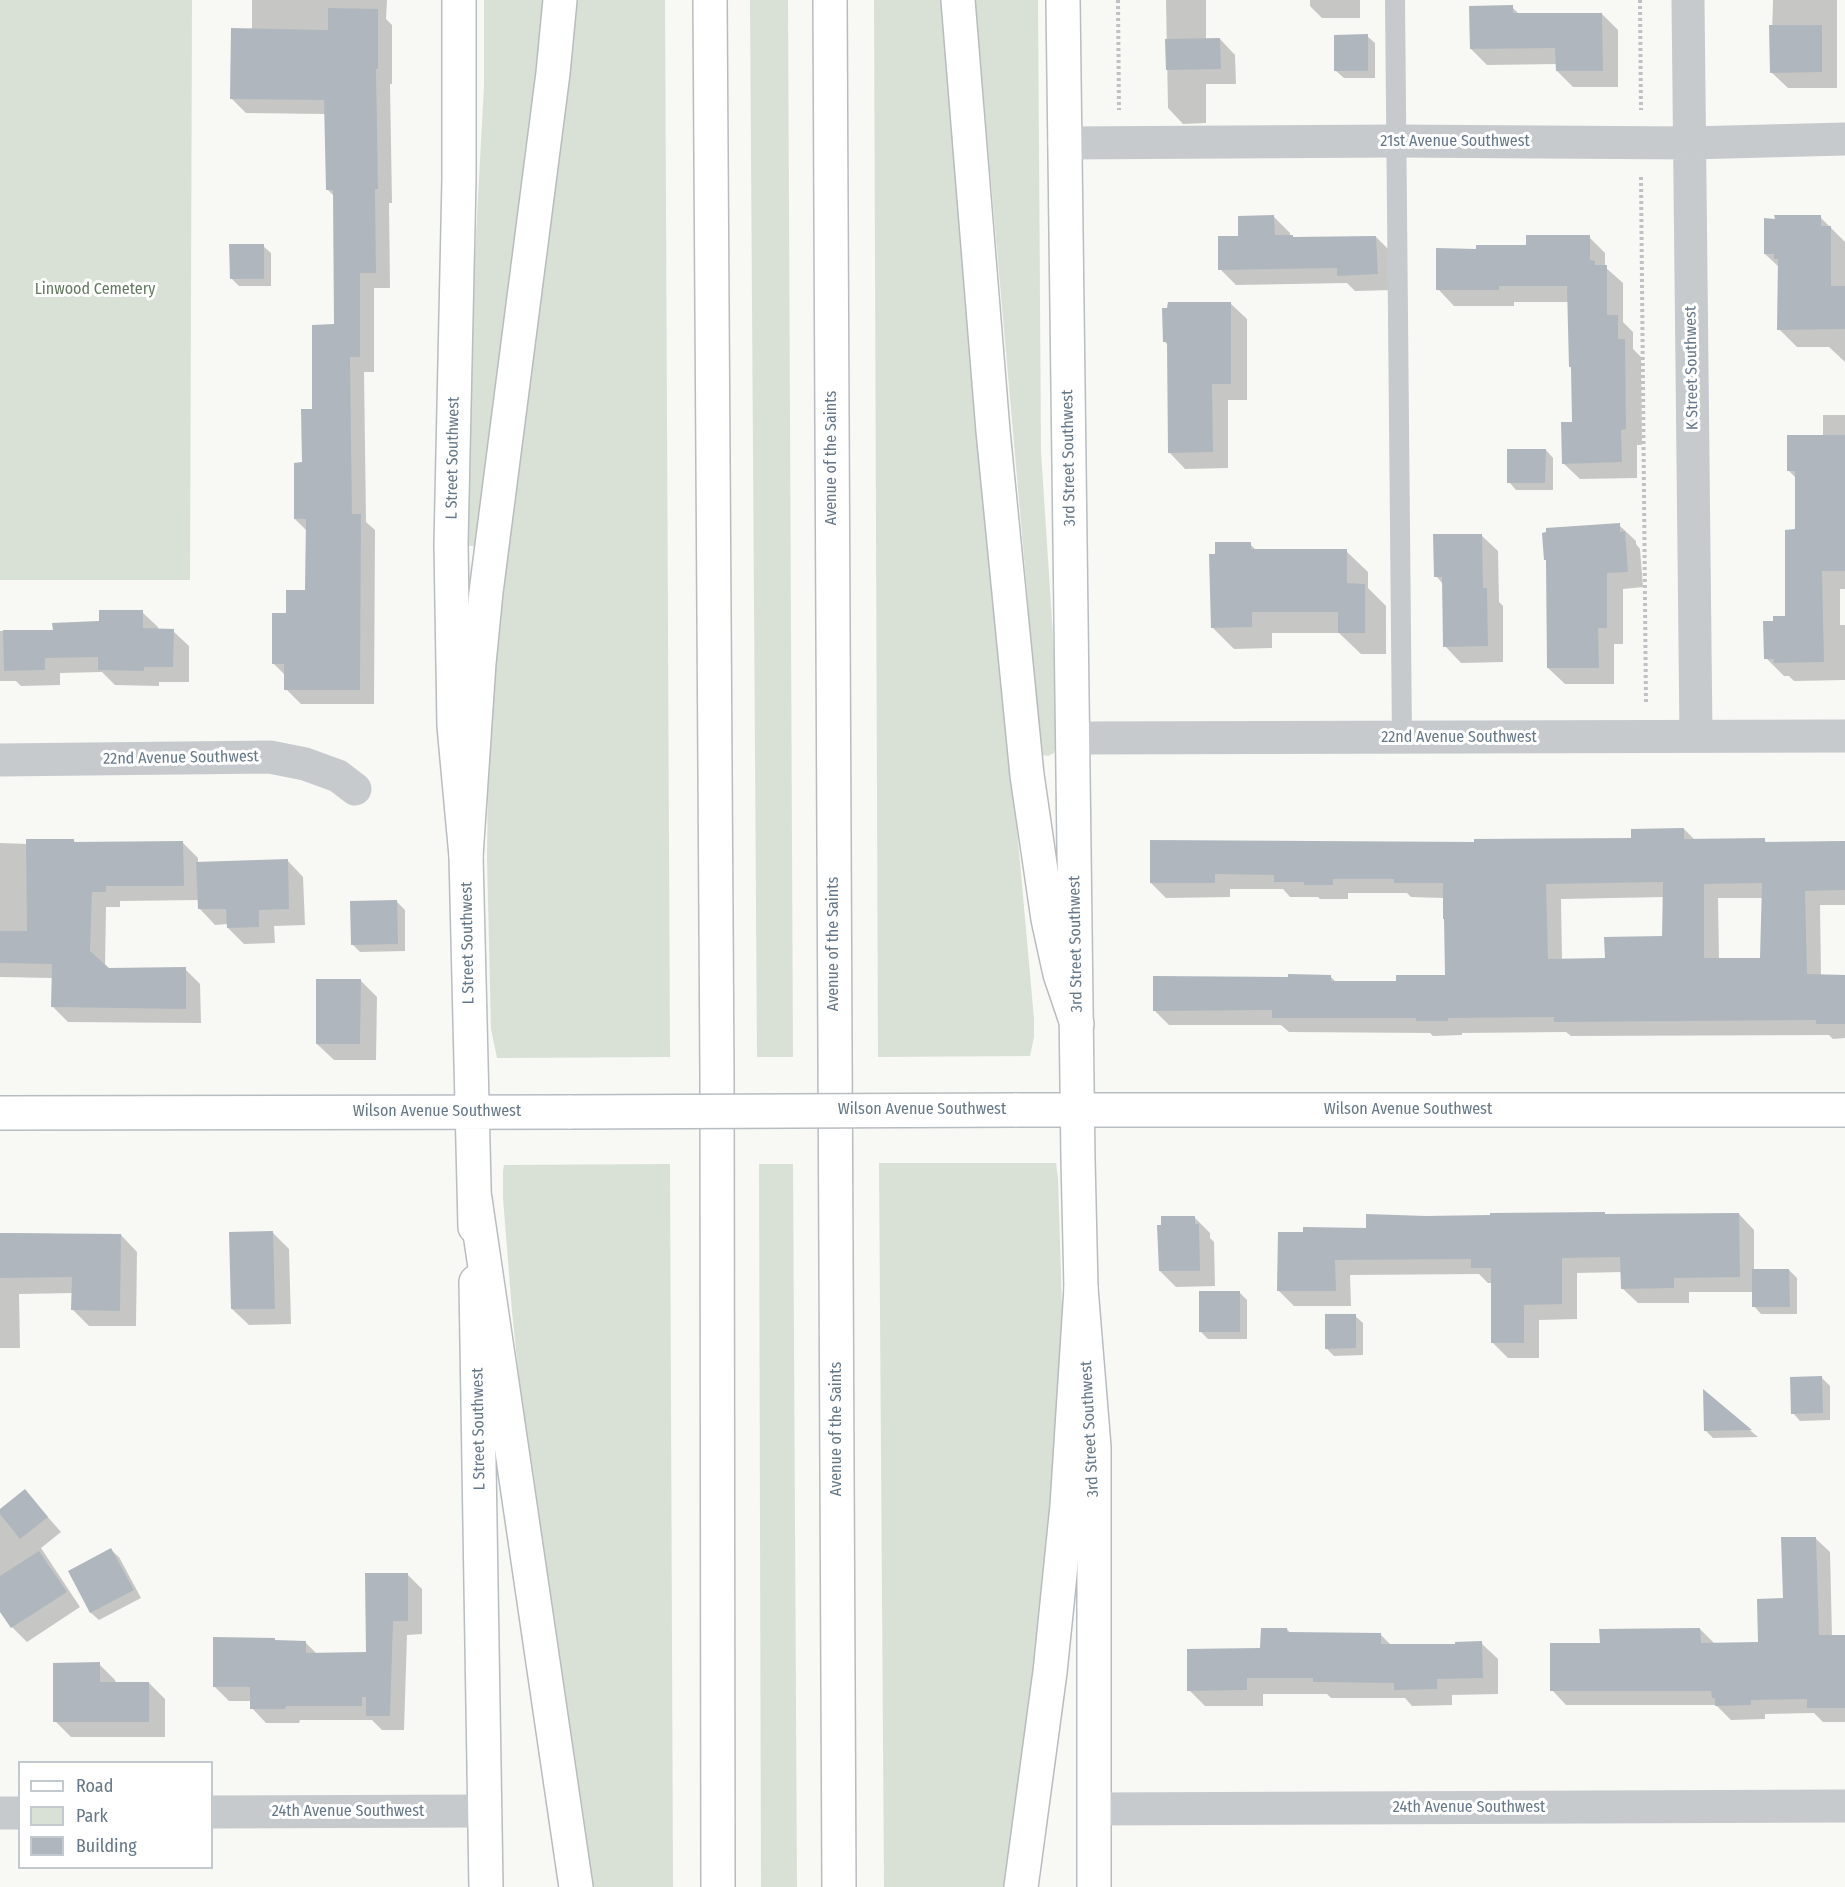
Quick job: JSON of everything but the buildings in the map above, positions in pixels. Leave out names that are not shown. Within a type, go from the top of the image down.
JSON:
[{"type":"main road","name":"L Street Southwest","points":[[459,0],[459,179],[451,544],[453,726],[466,856],[475,1199],[486,1887]]},
{"type":"main road","points":[[466,856],[486,592],[560,0]]},
{"type":"main road","points":[[710,0],[717,1098],[718,1887]]},
{"type":"main road","name":"Avenue of the Saints","points":[[830,0],[839,1887]]},
{"type":"main road","points":[[958,0],[993,431],[1028,775],[1048,919],[1060,974],[1077,1024]]},
{"type":"main road","name":"3rd Street Southwest","points":[[1063,0],[1081,1288],[1094,1448],[1094,1887]]},
{"type":"main road","name":"Wilson Avenue Southwest","points":[[0,1113],[1845,1110]]},
{"type":"main road","points":[[475,1199],[576,1887]]},
{"type":"main road","points":[[1021,1887],[1050,1672],[1066,1506],[1081,1288]]},
{"type":"street","name":"K Street Southwest","points":[[1688,0],[1696,736]]},
{"type":"street","name":"21st Avenue Southwest","points":[[1064,143],[1396,141],[1689,143],[1845,138]]},
{"type":"street","name":"22nd Avenue Southwest","points":[[1073,738],[1845,736]]},
{"type":"street","name":"22nd Avenue Southwest","points":[[0,760],[270,757],[305,764],[338,776],[356,789]]},
{"type":"street","name":"24th Avenue Southwest","points":[[1094,1809],[1845,1806]]},
{"type":"street","name":"24th Avenue Southwest","points":[[213,1812],[485,1811]]},
{"type":"street","points":[[0,1813],[18,1813]]},
{"type":"lane","points":[[1395,0],[1402,738]]},
{"type":"path","points":[[1118,0],[1119,143]]},
{"type":"path","points":[[1640,0],[1641,118]]},
{"type":"path","points":[[1641,167],[1646,736]]},
{"type":"green space","name":"Linwood Cemetery","points":[[0,0],[192,0],[190,580],[0,580]]},
{"type":"green space","points":[[484,0],[546,0],[477,546],[464,546],[467,404],[484,85]]},
{"type":"green space","points":[[575,0],[665,0],[670,1057],[497,1058],[491,1029],[487,858],[488,762],[502,570]]},
{"type":"green space","points":[[750,0],[788,0],[793,1057],[757,1057]]},
{"type":"green space","points":[[874,0],[943,0],[1034,1019],[1034,1037],[1030,1056],[878,1057]]},
{"type":"green space","points":[[975,0],[1038,0],[1041,452],[1055,666],[1057,741],[1054,753],[1048,756],[1043,755],[1039,728]]},
{"type":"green space","points":[[879,1163],[1056,1163],[1062,1307],[1061,1384],[1045,1599],[1007,1887],[884,1887]]},
{"type":"green space","points":[[670,1164],[673,1887],[592,1887],[523,1419],[512,1311],[503,1171],[504,1165]]},
{"type":"green space","points":[[759,1164],[793,1164],[797,1887],[761,1887]]}]
